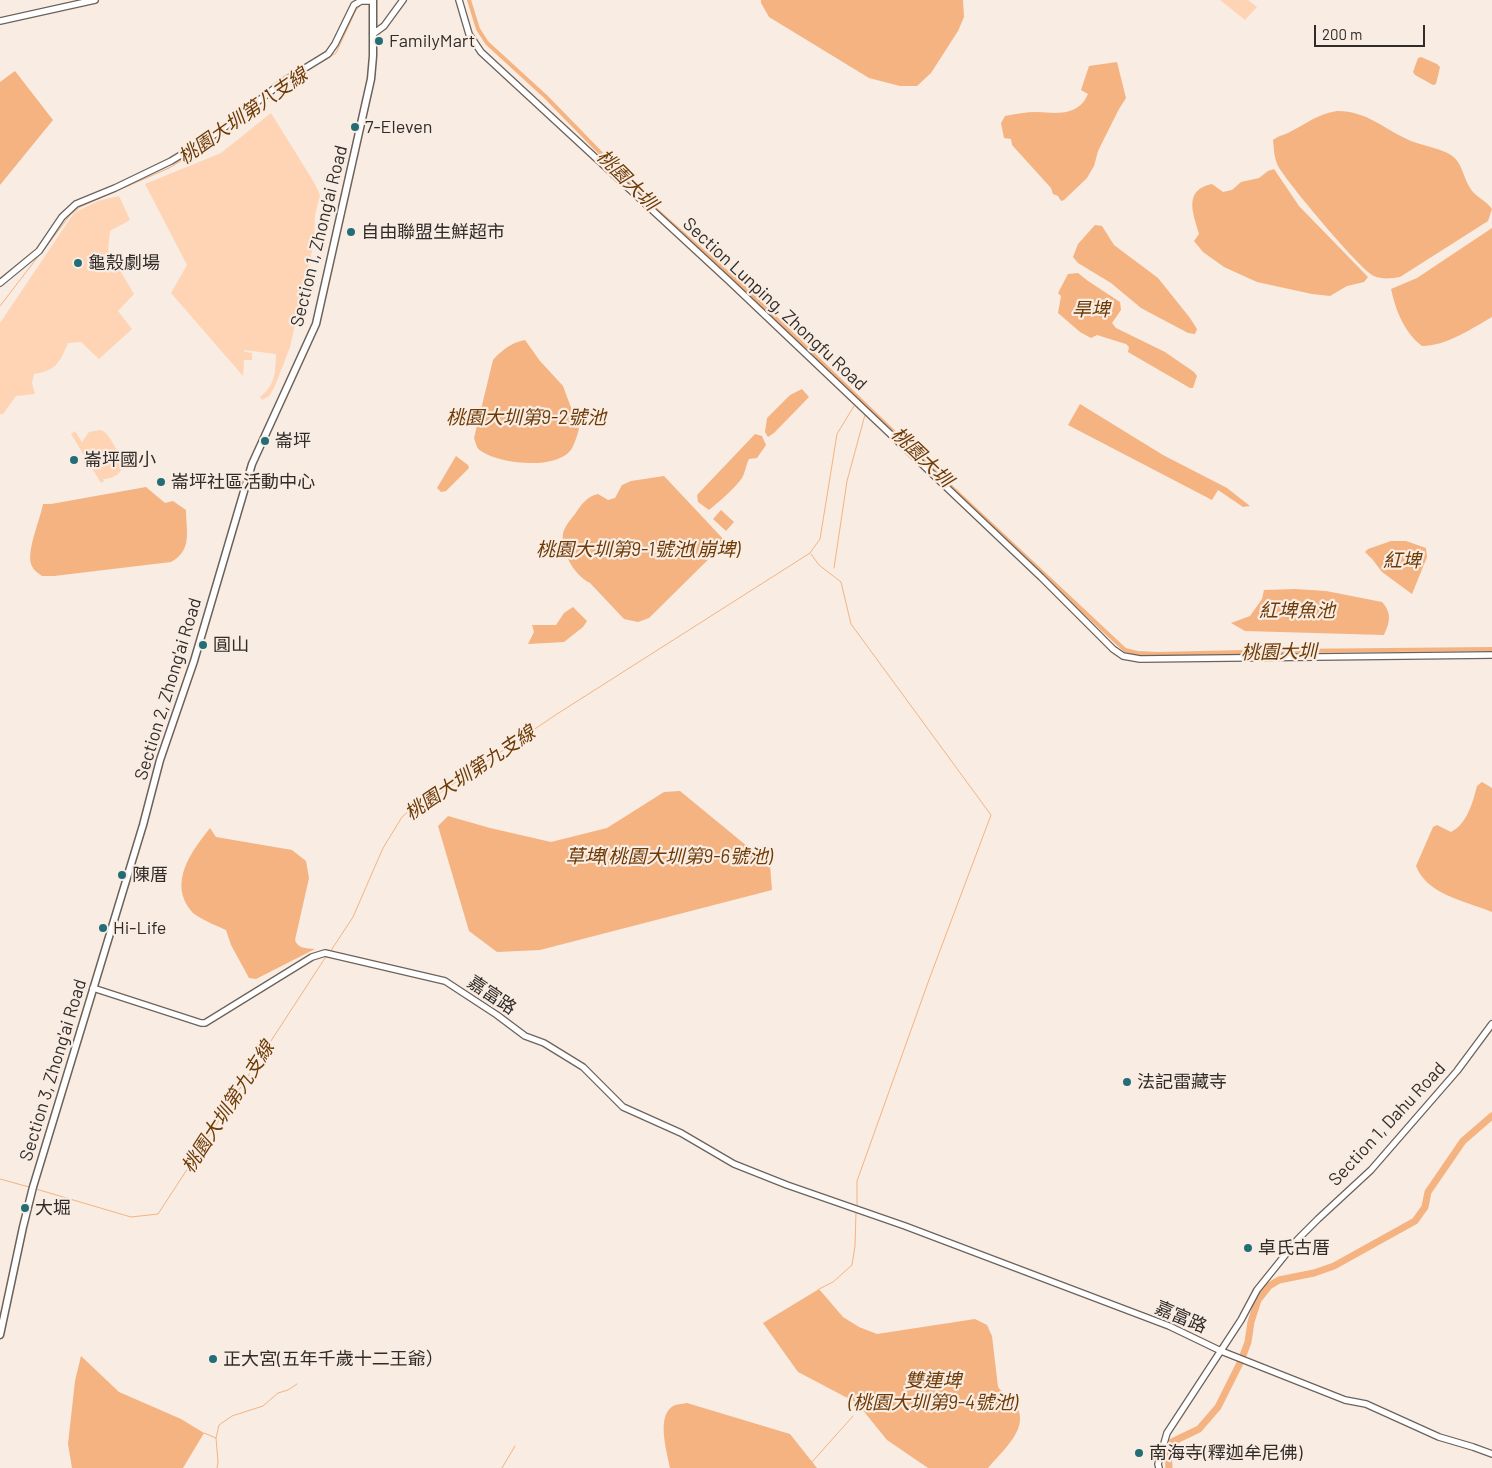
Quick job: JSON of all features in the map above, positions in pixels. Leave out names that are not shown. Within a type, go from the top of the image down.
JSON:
[{"type":"main road","name":"Section 1, Zhong'ai Road","points":[[252,464],[316,324],[371,79],[373,1]]},
{"type":"main road","name":"Section 2, Zhong'ai Road","points":[[114,922],[160,760],[194,662],[252,464]]},
{"type":"main road","name":"Section 3, Zhong'ai Road","points":[[0,1335],[33,1188],[114,922]]},
{"type":"street","points":[[0,21],[95,0]]},
{"type":"street","points":[[373,34],[384,26],[403,0]]},
{"type":"street","name":"Section Lunping, Zhongfu Road","points":[[459,0],[470,34],[481,52],[729,281],[1041,577],[1113,649],[1124,656],[1140,659],[1492,655]]},
{"type":"street","points":[[0,283],[39,251],[62,217],[76,204],[115,188],[171,161],[217,133],[284,81],[328,54],[354,5],[361,1],[373,1]]},
{"type":"street","name":"嘉富路","points":[[93,988],[205,1024],[312,957],[325,953],[445,981],[525,1036],[544,1043],[583,1067],[623,1107],[681,1133],[734,1164],[906,1226],[1169,1326],[1221,1351],[1345,1400],[1366,1404],[1439,1437],[1492,1454]]},
{"type":"street","name":"Section 1, Dahu Road","points":[[1159,1468],[1162,1448],[1167,1433],[1221,1351],[1257,1290],[1298,1239],[1370,1170],[1457,1071],[1492,1024]]},
{"type":"shaded area","points":[[1220,0],[1248,0],[1257,7],[1245,20]]},
{"type":"shaded area","points":[[271,113],[320,195],[315,215],[314,242],[290,347],[275,386],[269,396],[262,400],[260,397],[274,378],[276,354],[244,350],[245,352],[252,353],[252,360],[244,360],[243,376],[171,293],[187,265],[145,184],[221,153]]},
{"type":"shaded area","points":[[119,196],[130,220],[110,231],[108,250],[134,294],[118,311],[132,329],[99,359],[81,342],[68,343],[56,365],[34,374],[32,383],[35,394],[16,396],[3,414],[0,414],[0,323],[74,213],[98,201]]},
{"type":"shaded area","points":[[101,430],[110,438],[121,455],[123,464],[118,474],[111,478],[103,479],[104,481],[101,483],[71,434],[75,431],[82,442],[89,432]]},
{"type":"water","points":[[761,0],[963,0],[964,17],[958,31],[931,73],[917,86],[900,86],[869,78],[769,17]]},
{"type":"water","points":[[1421,57],[1440,67],[1436,84],[1433,85],[1413,72],[1418,58]]},
{"type":"water","points":[[1117,62],[1126,98],[1098,151],[1094,166],[1087,178],[1061,201],[1012,145],[1011,139],[1004,138],[1001,123],[1005,116],[1009,115],[1033,112],[1059,113],[1078,107],[1088,94],[1081,90],[1089,66]]},
{"type":"water","points":[[15,71],[53,120],[0,185],[0,82]]},
{"type":"water","points":[[1337,111],[1358,114],[1411,141],[1451,155],[1460,166],[1472,191],[1492,209],[1488,221],[1400,277],[1384,278],[1374,276],[1355,259],[1308,206],[1278,166],[1275,156],[1273,140],[1317,117]]},
{"type":"water","points":[[1274,169],[1299,206],[1368,277],[1364,282],[1347,286],[1330,296],[1257,282],[1224,267],[1203,252],[1194,241],[1199,234],[1192,203],[1197,191],[1212,184],[1223,192],[1232,190],[1241,182],[1259,178]]},
{"type":"water","points":[[1095,225],[1102,226],[1114,245],[1158,278],[1190,318],[1197,329],[1195,334],[1188,333],[1141,308],[1111,283],[1078,263],[1073,257],[1078,244]]},
{"type":"water","points":[[1492,228],[1492,317],[1449,340],[1422,346],[1410,334],[1402,321],[1391,289],[1417,278]]},
{"type":"water","name":"旱埤","points":[[1078,273],[1120,302],[1121,310],[1112,323],[1116,328],[1165,352],[1194,372],[1197,376],[1193,388],[1128,352],[1129,347],[1126,344],[1097,335],[1091,338],[1080,332],[1058,313],[1061,296],[1058,293],[1068,274]]},
{"type":"water","name":"桃園大圳第9-2號池","points":[[525,340],[540,361],[563,386],[579,429],[570,451],[552,461],[540,463],[513,462],[490,456],[479,450],[474,438],[493,360],[508,347]]},
{"type":"water","points":[[802,389],[809,397],[768,437],[765,432],[767,418],[790,395]]},
{"type":"water","points":[[1080,404],[1163,455],[1227,488],[1250,506],[1243,507],[1218,490],[1212,500],[1068,425]]},
{"type":"water","points":[[755,434],[762,436],[766,445],[757,458],[749,459],[743,476],[727,495],[709,510],[698,502],[697,495]]},
{"type":"water","points":[[456,456],[468,465],[469,468],[446,491],[441,492],[437,488]]},
{"type":"water","name":"桃園大圳第9-1號池(崩埤)","points":[[664,476],[726,542],[649,618],[638,622],[624,619],[574,569],[564,548],[564,531],[582,504],[590,497],[598,494],[608,500],[615,498],[622,485],[631,481]]},
{"type":"water","points":[[146,487],[165,503],[173,501],[186,510],[187,539],[183,552],[178,557],[171,562],[54,576],[42,576],[33,568],[30,558],[31,551],[43,504]]},
{"type":"water","points":[[721,510],[734,522],[726,531],[713,519]]},
{"type":"water","name":"紅埤","points":[[1391,541],[1406,541],[1426,548],[1427,557],[1412,594],[1382,572],[1365,552],[1368,549]]},
{"type":"water","name":"紅埤魚池","points":[[1264,590],[1326,591],[1382,602],[1389,614],[1388,626],[1384,635],[1245,631],[1231,623],[1250,616],[1262,599]]},
{"type":"water","points":[[573,607],[587,621],[583,627],[564,642],[528,644],[534,632],[532,625],[556,625],[564,613]]},
{"type":"water","points":[[1482,782],[1492,788],[1492,912],[1448,896],[1438,890],[1421,876],[1416,866],[1433,827],[1437,825],[1451,832],[1457,828],[1465,818],[1477,786]]},
{"type":"water","name":"草埤(桃園大圳第9-6號池)","points":[[680,791],[770,865],[772,890],[540,950],[497,952],[469,931],[438,826],[448,816],[551,842],[607,828],[664,792]]},
{"type":"water","points":[[210,828],[216,837],[292,850],[306,861],[309,878],[295,940],[300,947],[315,949],[256,979],[249,978],[231,945],[226,930],[192,912],[185,901],[182,890],[185,868],[196,847]]},
{"type":"water","name":"雙連埤 (桃園大圳第9-4號池)","points":[[819,1289],[843,1317],[859,1327],[877,1334],[975,1319],[987,1325],[992,1336],[998,1387],[1015,1404],[1020,1421],[1018,1430],[1013,1438],[988,1468],[928,1468],[887,1440],[857,1403],[798,1372],[763,1323]]},
{"type":"water","points":[[81,1356],[119,1392],[181,1419],[204,1433],[183,1468],[72,1468],[68,1444],[75,1381]]},
{"type":"water","points":[[687,1403],[790,1434],[817,1468],[670,1468],[664,1434],[665,1416],[675,1405]]},
{"type":"waterway","name":"桃園大圳","points":[[469,0],[478,29],[487,43],[546,97],[655,209],[739,283],[933,470],[1125,650],[1137,653],[1158,654],[1492,649]]},
{"type":"waterway","name":"桃園大圳第八支線","points":[[43,251],[70,215],[80,207],[169,168],[222,136],[283,85],[336,53],[356,10],[360,6]]},
{"type":"waterway","name":"桃園大圳第八支線","points":[[0,306],[40,254]]},
{"type":"waterway","name":"桃園大圳第九支線","points":[[330,952],[353,917],[383,848],[402,817],[410,810],[422,805],[557,714],[810,553],[820,539],[837,434],[854,406]]},
{"type":"waterway","points":[[834,568],[847,481],[865,415]]},
{"type":"waterway","points":[[811,554],[819,565],[841,582],[851,624],[991,815],[930,977],[857,1181],[857,1206]]},
{"type":"waterway","name":"桃園大圳第九支線","points":[[36,1189],[131,1217],[158,1214],[327,955]]},
{"type":"waterway","points":[[1169,1468],[1168,1451],[1172,1442],[1199,1429],[1218,1407],[1241,1361],[1248,1342],[1251,1322],[1258,1300],[1269,1286],[1279,1280],[1314,1273],[1334,1266],[1415,1221],[1425,1207],[1428,1192],[1463,1141],[1492,1116]]},
{"type":"waterway","name":"桃園大圳第九支線","points":[[0,1179],[29,1187]]},
{"type":"waterway","points":[[819,1289],[833,1282],[852,1265],[855,1246],[856,1212]]},
{"type":"waterway","points":[[216,1438],[219,1425],[232,1416],[263,1406],[278,1393],[288,1390],[297,1384]]},
{"type":"waterway","points":[[812,1462],[853,1416]]},
{"type":"waterway","points":[[204,1433],[216,1438],[217,1468]]},
{"type":"waterway","points":[[502,1468],[515,1446]]},
{"type":"place","name":"FamilyMart","points":[[379,41]]},
{"type":"place","name":"7-Eleven","points":[[355,127]]},
{"type":"place","name":"自由聯盟生鮮超市","points":[[351,232]]},
{"type":"place","name":"龜殼劇場","points":[[78,263]]},
{"type":"place","name":"崙坪","points":[[265,441]]},
{"type":"place","name":"崙坪國小","points":[[74,460]]},
{"type":"place","name":"崙坪社區活動中心","points":[[161,482]]},
{"type":"place","name":"圓山","points":[[203,645]]},
{"type":"place","name":"陳厝","points":[[122,875]]},
{"type":"place","name":"Hi-Life","points":[[103,928]]},
{"type":"place","name":"法記雷藏寺","points":[[1127,1082]]},
{"type":"place","name":"大堀","points":[[25,1208]]},
{"type":"place","name":"卓氏古厝","points":[[1248,1248]]},
{"type":"place","name":"正大宮(五年千歲十二王爺）","points":[[213,1359]]},
{"type":"place","name":"南海寺(釋迦牟尼佛)","points":[[1139,1453]]}]
